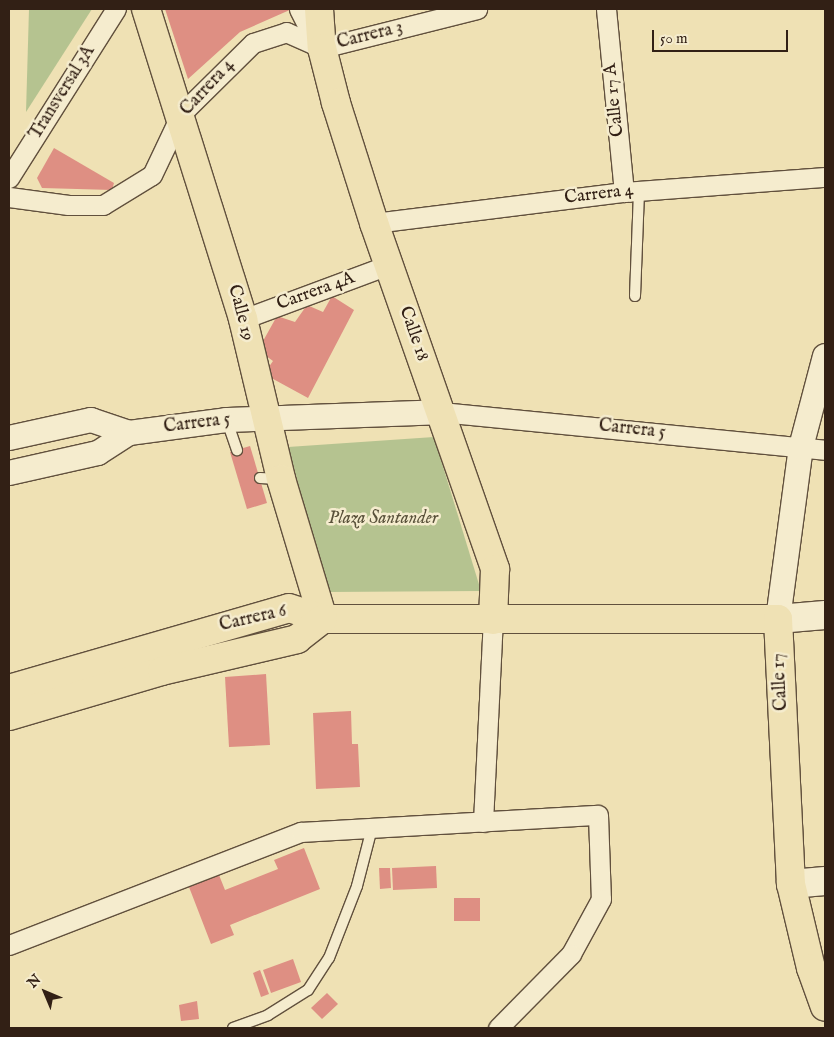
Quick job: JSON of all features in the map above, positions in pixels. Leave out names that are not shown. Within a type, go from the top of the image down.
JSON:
[{"type":"main road","name":"Calle 19","points":[[146,9],[181,114],[243,318],[265,417],[270,479],[324,619]]},
{"type":"main road","name":"Calle 18","points":[[319,9],[322,48],[374,223],[495,569],[493,620]]},
{"type":"main road","name":"Carrera 6","points":[[9,689],[289,608],[324,619]]},
{"type":"main road","points":[[324,619],[719,620],[825,616]]},
{"type":"main road","name":"Carrera 6","points":[[9,716],[162,670],[297,639],[324,619]]},
{"type":"main road","name":"Calle 17","points":[[778,619],[791,884],[811,968],[825,1007]]},
{"type":"main road","points":[[719,620],[740,627],[758,639],[772,657],[780,677]]},
{"type":"main road","points":[[791,884],[825,881]]},
{"type":"street","name":"Transversal 3A","points":[[9,178],[116,9]]},
{"type":"street","name":"Calle 18","points":[[302,9],[322,48]]},
{"type":"street","name":"Carrera 3","points":[[322,48],[477,9]]},
{"type":"street","name":"Calle 17 A","points":[[606,9],[631,191]]},
{"type":"street","name":"Carrera 4","points":[[9,197],[68,205],[103,205],[152,175],[181,114],[252,43],[286,32],[322,48]]},
{"type":"street","name":"Carrera 4","points":[[374,223],[631,191],[825,177]]},
{"type":"street","name":"Carrera 4A","points":[[243,318],[388,265]]},
{"type":"street","name":"Calle 17","points":[[778,619],[801,447],[825,356]]},
{"type":"street","name":"Carrera 5","points":[[9,473],[98,453],[129,433],[226,420],[265,417],[440,412],[825,450]]},
{"type":"street","name":"Carrera 5","points":[[9,438],[91,420],[129,433]]},
{"type":"street","points":[[483,822],[493,620]]},
{"type":"street","points":[[9,946],[301,832],[598,815],[601,899],[571,954],[498,1028]]},
{"type":"lane","points":[[631,191],[635,296]]},
{"type":"lane","points":[[226,420],[237,450]]},
{"type":"lane","points":[[233,1028],[268,1015],[308,990],[329,958],[357,886],[372,828]]},
{"type":"green space","points":[[29,9],[92,9],[26,112]]},
{"type":"green space","name":"Plaza Santander","points":[[434,437],[481,591],[328,592],[288,447]]},
{"type":"building","points":[[165,9],[292,9],[240,32],[188,79]]},
{"type":"building","points":[[54,148],[114,183],[112,190],[42,188],[37,178]]},
{"type":"building","points":[[332,296],[354,310],[308,398],[264,374],[273,361],[258,350],[277,316],[295,322],[307,305],[323,312]]},
{"type":"building","points":[[250,446],[267,503],[247,509],[230,452]]},
{"type":"building","points":[[266,674],[270,745],[229,747],[225,677]]},
{"type":"building","points":[[351,711],[352,744],[358,744],[360,787],[316,789],[313,713]]},
{"type":"building","points":[[304,848],[320,889],[230,925],[234,935],[211,944],[189,887],[219,875],[225,890],[278,869],[274,860]]},
{"type":"building","points":[[436,866],[437,888],[393,890],[392,868]]},
{"type":"building","points":[[379,868],[390,868],[391,888],[380,889]]},
{"type":"building","points":[[454,898],[480,898],[480,921],[454,921]]},
{"type":"building","points":[[293,959],[301,982],[271,993],[263,970]]},
{"type":"building","points":[[260,970],[269,994],[261,997],[253,973]]},
{"type":"building","points":[[327,993],[338,1004],[322,1019],[311,1008]]},
{"type":"building","points":[[197,1001],[199,1019],[181,1021],[179,1005]]}]
